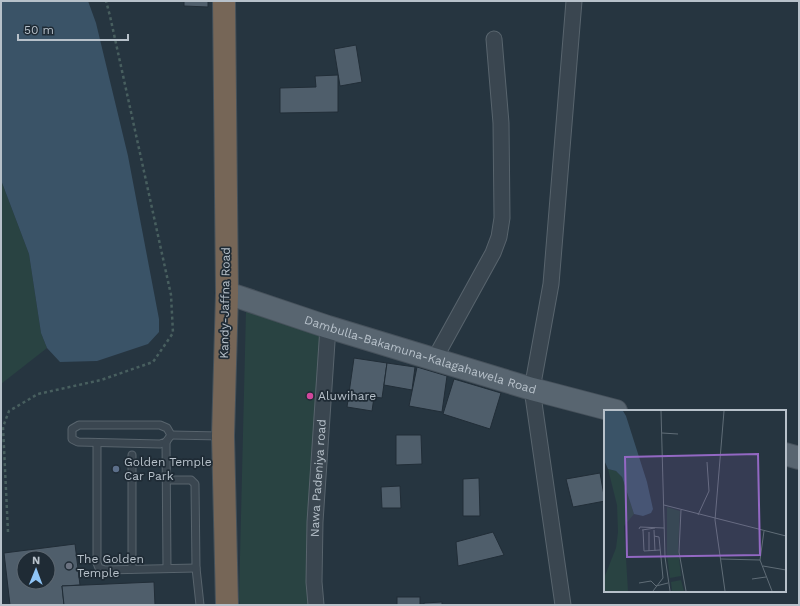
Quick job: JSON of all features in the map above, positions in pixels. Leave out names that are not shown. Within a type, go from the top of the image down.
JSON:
[{"type":"highway","name":"Kandy-Jaffna Road","points":[[224,1],[227,293],[223,436],[227,605]]},
{"type":"main road","name":"Dambulla-Bakamuna-Kalagahawela Road","points":[[227,293],[328,327],[532,390],[612,410]]},
{"type":"main road","points":[[786,454],[799,458]]},
{"type":"street","points":[[563,605],[532,390],[551,284],[574,1]]},
{"type":"street","points":[[434,360],[493,253],[499,237],[502,218],[501,123],[494,39]]},
{"type":"street","name":"Nawa Padeniya road","points":[[316,605],[314,582],[315,522],[328,327]]},
{"type":"lane","points":[[166,442],[160,444],[78,442],[72,439],[72,429],[79,425],[160,425],[167,428],[171,435]]},
{"type":"lane","points":[[171,435],[223,436]]},
{"type":"lane","points":[[167,568],[166,442],[171,435]]},
{"type":"lane","points":[[97,443],[97,563],[99,568],[105,570],[196,568]]},
{"type":"lane","points":[[132,455],[132,569]]},
{"type":"lane","points":[[166,480],[191,480],[196,484],[196,568],[200,605]]},
{"type":"path","points":[[8,532],[3,427],[9,411],[38,394],[101,380],[153,362],[173,333],[171,295],[106,1]]},
{"type":"green space","points":[[1,180],[29,254],[41,333],[47,348],[1,384]]},
{"type":"green space","points":[[246,310],[322,336],[306,561],[310,605],[240,605]]},
{"type":"water","points":[[1,1],[88,1],[96,23],[128,156],[159,319],[159,332],[148,344],[97,361],[60,362],[47,348],[41,333],[29,254],[1,180]]},
{"type":"building","points":[[184,1],[208,1],[208,7],[184,6]]},
{"type":"building","points":[[356,45],[362,82],[340,86],[334,49]]},
{"type":"building","points":[[338,75],[338,112],[280,113],[280,88],[316,87],[315,76]]},
{"type":"building","points":[[354,358],[387,363],[382,398],[374,397],[372,411],[347,407]]},
{"type":"building","points":[[387,363],[415,367],[412,390],[384,385]]},
{"type":"building","points":[[417,367],[447,376],[442,412],[409,406]]},
{"type":"building","points":[[454,379],[501,393],[490,429],[443,414]]},
{"type":"building","points":[[396,435],[421,435],[422,464],[396,465]]},
{"type":"building","points":[[600,473],[604,501],[573,507],[566,479]]},
{"type":"building","points":[[479,478],[480,516],[463,516],[463,479]]},
{"type":"building","points":[[400,486],[401,508],[382,508],[381,487]]},
{"type":"building","points":[[493,532],[504,555],[458,566],[456,542]]},
{"type":"building","points":[[75,544],[80,585],[62,586],[64,605],[10,605],[4,553],[16,551],[16,590],[56,590],[56,550],[28,550]]},
{"type":"building","points":[[154,582],[155,605],[64,605],[62,586]]},
{"type":"building","points":[[397,597],[420,597],[420,605],[397,605]]},
{"type":"building","points":[[442,602],[442,605],[424,605],[424,603]]},
{"type":"place","name":"Aluwihare","points":[[310,396]]},
{"type":"place","name":"Golden Temple Car Park","points":[[116,469]]},
{"type":"place","name":"The Golden Temple","points":[[69,566]]}]
